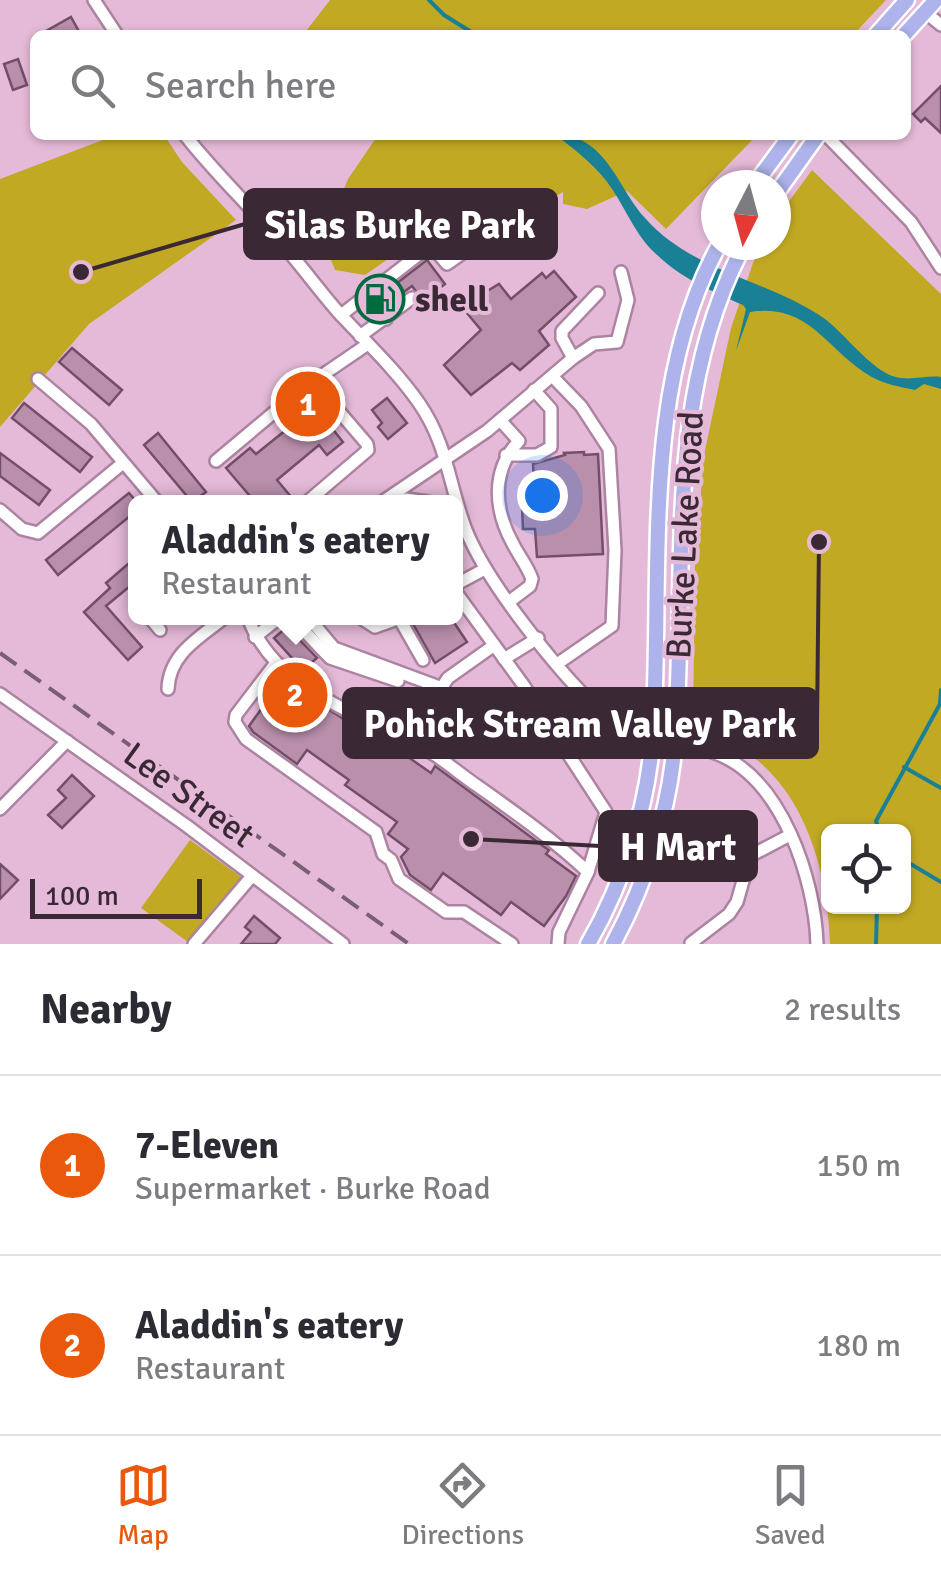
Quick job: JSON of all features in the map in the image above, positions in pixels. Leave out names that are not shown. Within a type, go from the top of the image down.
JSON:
[{"type":"main road","points":[[881,30],[908,0]]},
{"type":"main road","points":[[909,30],[931,6]]},
{"type":"main road","points":[[765,170],[787,140]]},
{"type":"main road","points":[[791,173],[814,140]]},
{"type":"main road","name":"Burke Lake Road","points":[[588,944],[629,850],[653,736],[665,436],[675,369],[695,300],[712,260]]},
{"type":"main road","name":"Burke Lake Road","points":[[613,944],[651,856],[675,743],[685,451],[695,384],[716,310],[736,260]]},
{"type":"street","points":[[94,0],[114,30]]},
{"type":"street","points":[[931,6],[941,26]]},
{"type":"street","points":[[189,140],[420,404],[448,460],[454,495]]},
{"type":"street","points":[[831,140],[911,222],[941,268]]},
{"type":"street","points":[[341,315],[431,245],[447,264],[474,245],[461,227]]},
{"type":"street","points":[[520,249],[540,231]]},
{"type":"street","points":[[393,495],[448,460],[594,344],[617,342],[628,300],[621,272]]},
{"type":"street","points":[[574,358],[562,338],[562,330],[598,293]]},
{"type":"street","points":[[365,295],[386,318]]},
{"type":"street","points":[[216,461],[412,298]]},
{"type":"street","points":[[552,376],[581,406],[609,449],[615,550],[612,626],[557,664]]},
{"type":"street","points":[[38,379],[92,424],[150,495]]},
{"type":"street","points":[[313,382],[368,444],[368,450],[317,495]]},
{"type":"street","points":[[506,455],[537,455],[551,447],[551,409],[534,390]]},
{"type":"street","points":[[500,420],[519,441],[506,455],[498,479],[498,502],[504,526],[532,579],[530,586],[510,602]]},
{"type":"street","points":[[0,510],[22,529],[38,533],[123,463]]},
{"type":"street","points":[[463,537],[557,664],[599,710],[653,736],[714,752],[740,767],[764,792],[790,835],[806,872],[816,944]]},
{"type":"street","points":[[463,583],[486,569]]},
{"type":"street","points":[[463,594],[606,812],[588,872],[558,944]]},
{"type":"street","points":[[156,625],[160,630]]},
{"type":"street","points":[[168,688],[171,666],[215,625]]},
{"type":"street","points":[[251,625],[275,664],[347,711],[435,756],[536,825],[588,872]]},
{"type":"street","points":[[255,636],[270,625]]},
{"type":"street","points":[[299,625],[330,658],[398,682]]},
{"type":"street","points":[[315,625],[334,648],[442,688]]},
{"type":"street","points":[[403,625],[423,660]]},
{"type":"street","points":[[504,659],[538,638]]},
{"type":"street","points":[[406,741],[448,678],[494,646]]},
{"type":"street","points":[[275,664],[236,715],[234,722],[246,739],[376,832],[383,854],[391,860],[399,879],[446,912],[464,912],[512,944]]},
{"type":"street","name":"Lee Street","points":[[0,694],[342,944]]},
{"type":"street","points":[[0,810],[67,741]]},
{"type":"street","points":[[691,943],[730,914],[750,856],[790,835]]},
{"type":"street","points":[[194,944],[252,876]]},
{"type":"shaded area","points":[[330,0],[886,0],[858,30],[307,30]]},
{"type":"shaded area","points":[[103,140],[167,140],[182,162],[236,220],[89,324],[0,427],[0,179]]},
{"type":"shaded area","points":[[375,140],[752,140],[723,170],[701,170],[701,193],[666,229],[627,191],[587,209],[563,204],[563,192],[509,225],[444,220],[365,275],[335,270],[323,240],[348,179]]},
{"type":"shaded area","points":[[812,170],[941,294],[941,944],[830,944],[828,914],[911,914],[911,824],[821,824],[821,875],[801,816],[771,773],[752,756],[704,732],[693,721],[695,563],[704,455],[731,328],[753,263],[791,260],[791,199]]},
{"type":"shaded area","points":[[190,840],[245,880],[188,942],[141,908]]},
{"type":"water","points":[[562,140],[579,140],[599,153],[646,219],[686,252],[825,319],[887,374],[902,378],[941,377],[941,389],[924,384],[915,390],[875,379],[803,321],[771,311],[750,312],[736,351],[746,309],[743,305],[686,277],[656,254],[600,174]]},
{"type":"building","points":[[71,17],[78,30],[48,30]]},
{"type":"building","points":[[18,59],[27,85],[13,90],[4,64]]},
{"type":"building","points":[[941,86],[941,133],[925,118],[921,122],[913,114]]},
{"type":"building","points":[[427,260],[445,284],[423,301],[412,286],[386,305],[379,297]]},
{"type":"building","points":[[554,271],[576,297],[539,331],[549,345],[520,370],[512,363],[471,395],[444,365],[481,330],[466,312],[477,303],[474,299],[499,284],[511,299],[542,273],[546,278]]},
{"type":"building","points":[[72,348],[122,390],[109,405],[59,362]]},
{"type":"building","points":[[307,397],[343,442],[327,455],[319,445],[277,480],[290,495],[249,495],[226,468],[250,448],[256,454],[297,421],[290,412]]},
{"type":"building","points":[[387,398],[407,423],[388,439],[372,410]]},
{"type":"building","points":[[24,403],[92,457],[80,472],[12,418]]},
{"type":"building","points":[[158,433],[206,492],[186,495],[144,445]]},
{"type":"building","points":[[0,453],[50,490],[39,505],[0,476]]},
{"type":"building","points":[[564,453],[598,454],[603,554],[537,557],[535,529],[523,529],[521,485],[534,485],[533,464]]},
{"type":"building","points":[[131,495],[128,518],[58,575],[46,560]]},
{"type":"building","points":[[128,564],[128,588],[106,606],[142,647],[128,660],[84,612],[110,588],[106,583]]},
{"type":"building","points":[[414,625],[456,625],[467,642],[435,663]]},
{"type":"building","points":[[287,627],[317,658],[303,670],[274,638]]},
{"type":"building","points":[[282,680],[375,739],[378,736],[431,773],[435,766],[549,850],[546,854],[576,876],[544,926],[511,902],[501,915],[443,873],[431,890],[410,875],[401,857],[408,849],[388,834],[397,822],[345,785],[349,780],[307,750],[297,764],[253,732],[249,726]]},
{"type":"building","points":[[72,775],[94,796],[62,828],[48,815],[66,798],[58,790]]},
{"type":"building","points":[[696,833],[729,846],[717,879],[683,866]]},
{"type":"building","points":[[0,864],[18,880],[0,899]]},
{"type":"building","points":[[254,916],[280,938],[275,944],[241,944],[251,932],[245,927]]},
{"type":"waterway","points":[[429,0],[468,30]]},
{"type":"waterway","points":[[877,824],[940,704],[941,690]]},
{"type":"waterway","points":[[904,767],[941,788]]},
{"type":"waterway","points":[[911,864],[941,882]]},
{"type":"waterway","points":[[876,944],[877,914]]},
{"type":"railway","points":[[0,653],[409,944]]},
{"type":"place","name":"Silas Burke Park","points":[[81,272]]},
{"type":"place","name":"shell","points":[[380,299]]},
{"type":"place","name":"7-Eleven","points":[[308,404]]},
{"type":"place","name":"Pohick Stream Valley Park","points":[[819,542]]},
{"type":"place","name":"Aladdin's eatery","points":[[295,695]]},
{"type":"place","name":"H Mart","points":[[471,839]]}]
